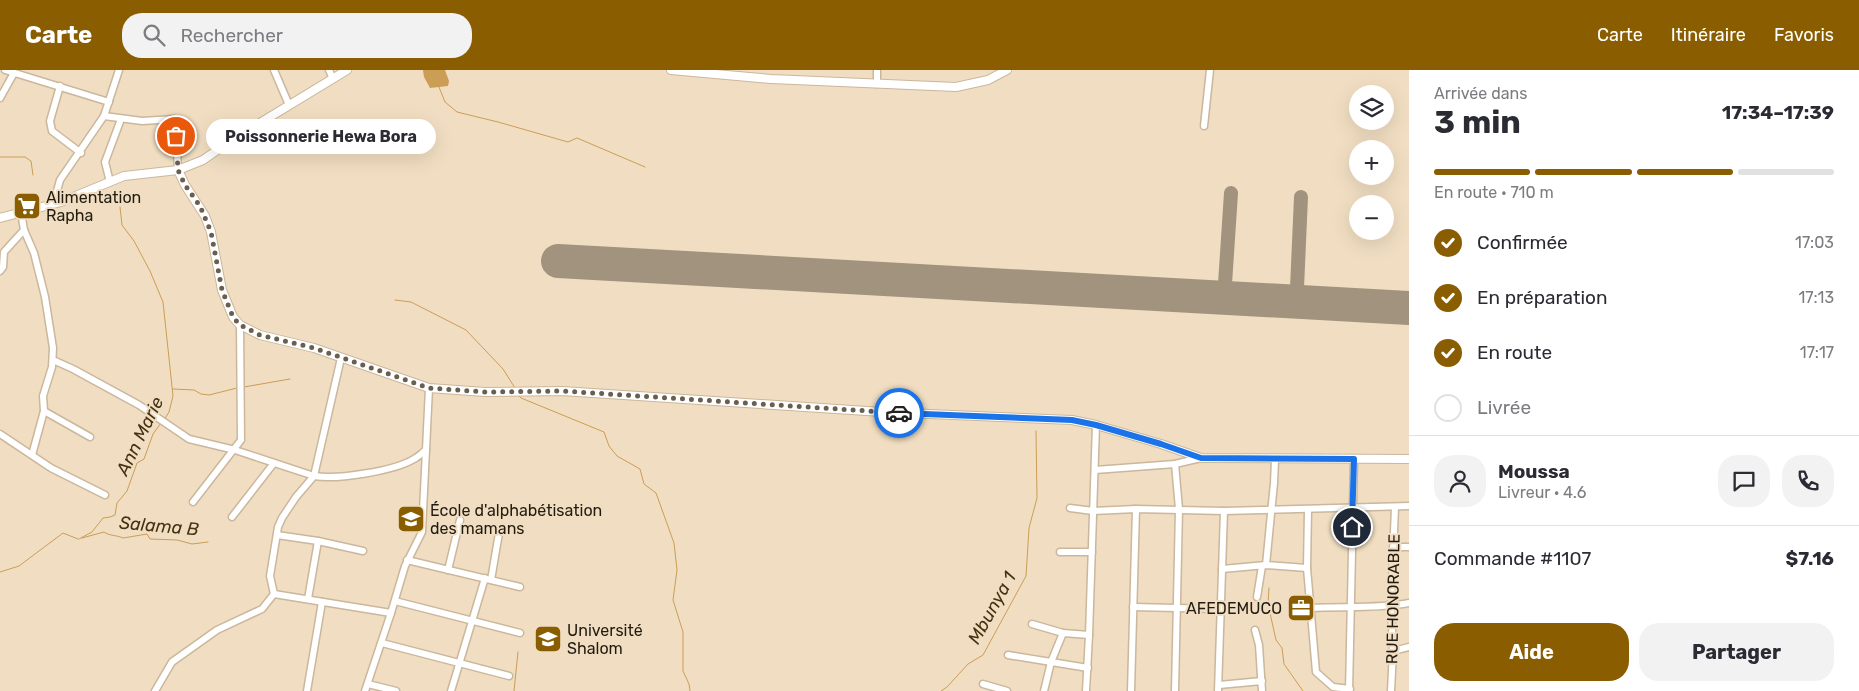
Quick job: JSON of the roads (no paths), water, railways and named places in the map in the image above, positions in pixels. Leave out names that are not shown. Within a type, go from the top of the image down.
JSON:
[{"type":"street","points":[[5,70],[18,72],[108,102]]},
{"type":"street","points":[[61,202],[57,191],[60,180],[104,116],[119,70]]},
{"type":"street","points":[[274,70],[289,105]]},
{"type":"street","points":[[329,70],[333,78]]},
{"type":"street","points":[[0,218],[61,202],[124,176],[178,170],[203,160],[232,140],[347,70]]},
{"type":"street","points":[[671,70],[771,79],[956,86],[988,80],[1007,70]]},
{"type":"street","points":[[876,70],[877,84]]},
{"type":"street","points":[[1204,126],[1210,70]]},
{"type":"street","points":[[0,98],[18,72]]},
{"type":"street","points":[[60,86],[50,121],[52,131],[80,153]]},
{"type":"street","points":[[104,116],[156,121],[175,119],[178,170],[185,185],[205,216],[211,232],[222,290],[233,317],[240,325],[260,335],[314,348],[429,388],[485,392],[562,391],[882,412],[1072,420],[1161,444],[1201,458]]},
{"type":"street","points":[[110,182],[104,162],[121,119]]},
{"type":"street","points":[[21,212],[24,230],[34,253],[45,297],[53,360],[43,396],[44,411],[32,455]]},
{"type":"street","points":[[0,271],[3,267],[4,252],[24,230]]},
{"type":"street","points":[[192,502],[241,440],[240,325]]},
{"type":"street","points":[[274,594],[270,576],[277,534],[282,518],[296,497],[314,476],[341,358]]},
{"type":"street","points":[[53,360],[139,405],[189,439],[235,450],[314,476],[327,478],[377,471],[413,460],[426,450]]},
{"type":"street","points":[[365,691],[382,643],[407,560],[422,532],[429,388]]},
{"type":"street","points":[[44,411],[90,437]]},
{"type":"street","points":[[1086,691],[1096,425]]},
{"type":"street","points":[[0,434],[51,468],[106,495]]},
{"type":"street","points":[[1095,470],[1175,464],[1201,458],[1275,460],[1409,459]]},
{"type":"street","points":[[1308,510],[1307,568],[1316,672],[1333,687],[1350,690],[1354,459]]},
{"type":"street","points":[[1257,597],[1264,566],[1275,460]]},
{"type":"street","points":[[232,517],[274,463]]},
{"type":"street","points":[[1175,464],[1179,509],[1175,691]]},
{"type":"street","points":[[1070,508],[1093,511],[1136,509],[1224,511],[1271,508],[1308,510],[1409,506]]},
{"type":"street","name":"RUE HONORABLE","points":[[1391,691],[1393,652],[1391,606],[1395,507]]},
{"type":"street","points":[[1131,691],[1136,509]]},
{"type":"street","points":[[1224,511],[1219,688],[1262,680]]},
{"type":"street","points":[[448,570],[460,520]]},
{"type":"street","points":[[451,691],[488,579],[499,533]]},
{"type":"street","points":[[277,534],[362,551]]},
{"type":"street","points":[[308,599],[318,541]]},
{"type":"street","points":[[1393,547],[1409,547]]},
{"type":"street","points":[[1060,552],[1092,552]]},
{"type":"street","points":[[407,560],[520,587]]},
{"type":"street","points":[[1222,568],[1264,566],[1307,568]]},
{"type":"street","points":[[274,594],[391,613]]},
{"type":"street","points":[[155,691],[172,662],[216,630],[262,609],[274,594]]},
{"type":"street","points":[[395,601],[520,633]]},
{"type":"street","points":[[308,691],[322,602]]},
{"type":"street","points":[[1310,608],[1391,606],[1409,603]]},
{"type":"street","points":[[1133,607],[1220,609]]},
{"type":"street","points":[[1032,624],[1063,633],[1089,636]]},
{"type":"street","points":[[1255,630],[1259,645],[1262,691]]},
{"type":"street","points":[[1044,691],[1051,662],[1063,633]]},
{"type":"street","points":[[382,643],[509,676]]},
{"type":"street","points":[[1393,652],[1409,647]]},
{"type":"street","points":[[1008,655],[1088,668]]},
{"type":"street","points":[[368,684],[396,691]]},
{"type":"street","points":[[983,684],[1007,691]]},
{"type":"waterway","points":[[439,87],[445,102],[457,112],[568,142],[577,138],[645,167]]},
{"type":"waterway","points":[[0,157],[25,157],[31,161],[33,175]]},
{"type":"waterway","name":"Ann Marie","points":[[120,207],[122,225],[134,241],[150,271],[163,302],[173,396],[169,412],[164,420]]},
{"type":"waterway","points":[[395,300],[411,302],[466,330],[503,369],[515,388]]},
{"type":"waterway","points":[[244,387],[290,379]]},
{"type":"waterway","points":[[173,389],[194,390],[201,394],[209,395],[237,388]]},
{"type":"waterway","points":[[519,396],[604,432],[609,446],[617,456],[640,469],[644,484],[656,493],[674,543],[677,570],[673,600],[683,632],[683,671],[690,691]]},
{"type":"waterway","name":"Ann Marie","points":[[79,539],[92,532],[103,518],[115,515],[117,503],[127,491],[137,463],[144,459],[153,434],[161,423]]},
{"type":"waterway","name":"Mbunya 1","points":[[941,691],[968,664],[983,655],[1026,576],[1029,528],[1037,498],[1036,431]]},
{"type":"waterway","name":"Salama B","points":[[82,538],[104,532],[123,538],[147,534],[150,539],[177,540],[192,544],[208,542]]},
{"type":"waterway","name":"Ann Marie","points":[[0,572],[19,566],[63,533],[78,539]]},
{"type":"waterway","points":[[1269,588],[1268,604],[1276,640],[1282,648],[1284,664],[1303,691]]},
{"type":"waterway","points":[[514,691],[518,652]]},
{"type":"place","name":"Poissonnerie Hewa Bora","points":[[176,136]]},
{"type":"place","name":"Alimentation Rapha","points":[[27,206]]},
{"type":"place","name":"École d'alphabétisation des mamans","points":[[411,519]]},
{"type":"place","name":"AFEDEMUCO","points":[[1301,608]]},
{"type":"place","name":"Université Shalom","points":[[548,639]]}]
